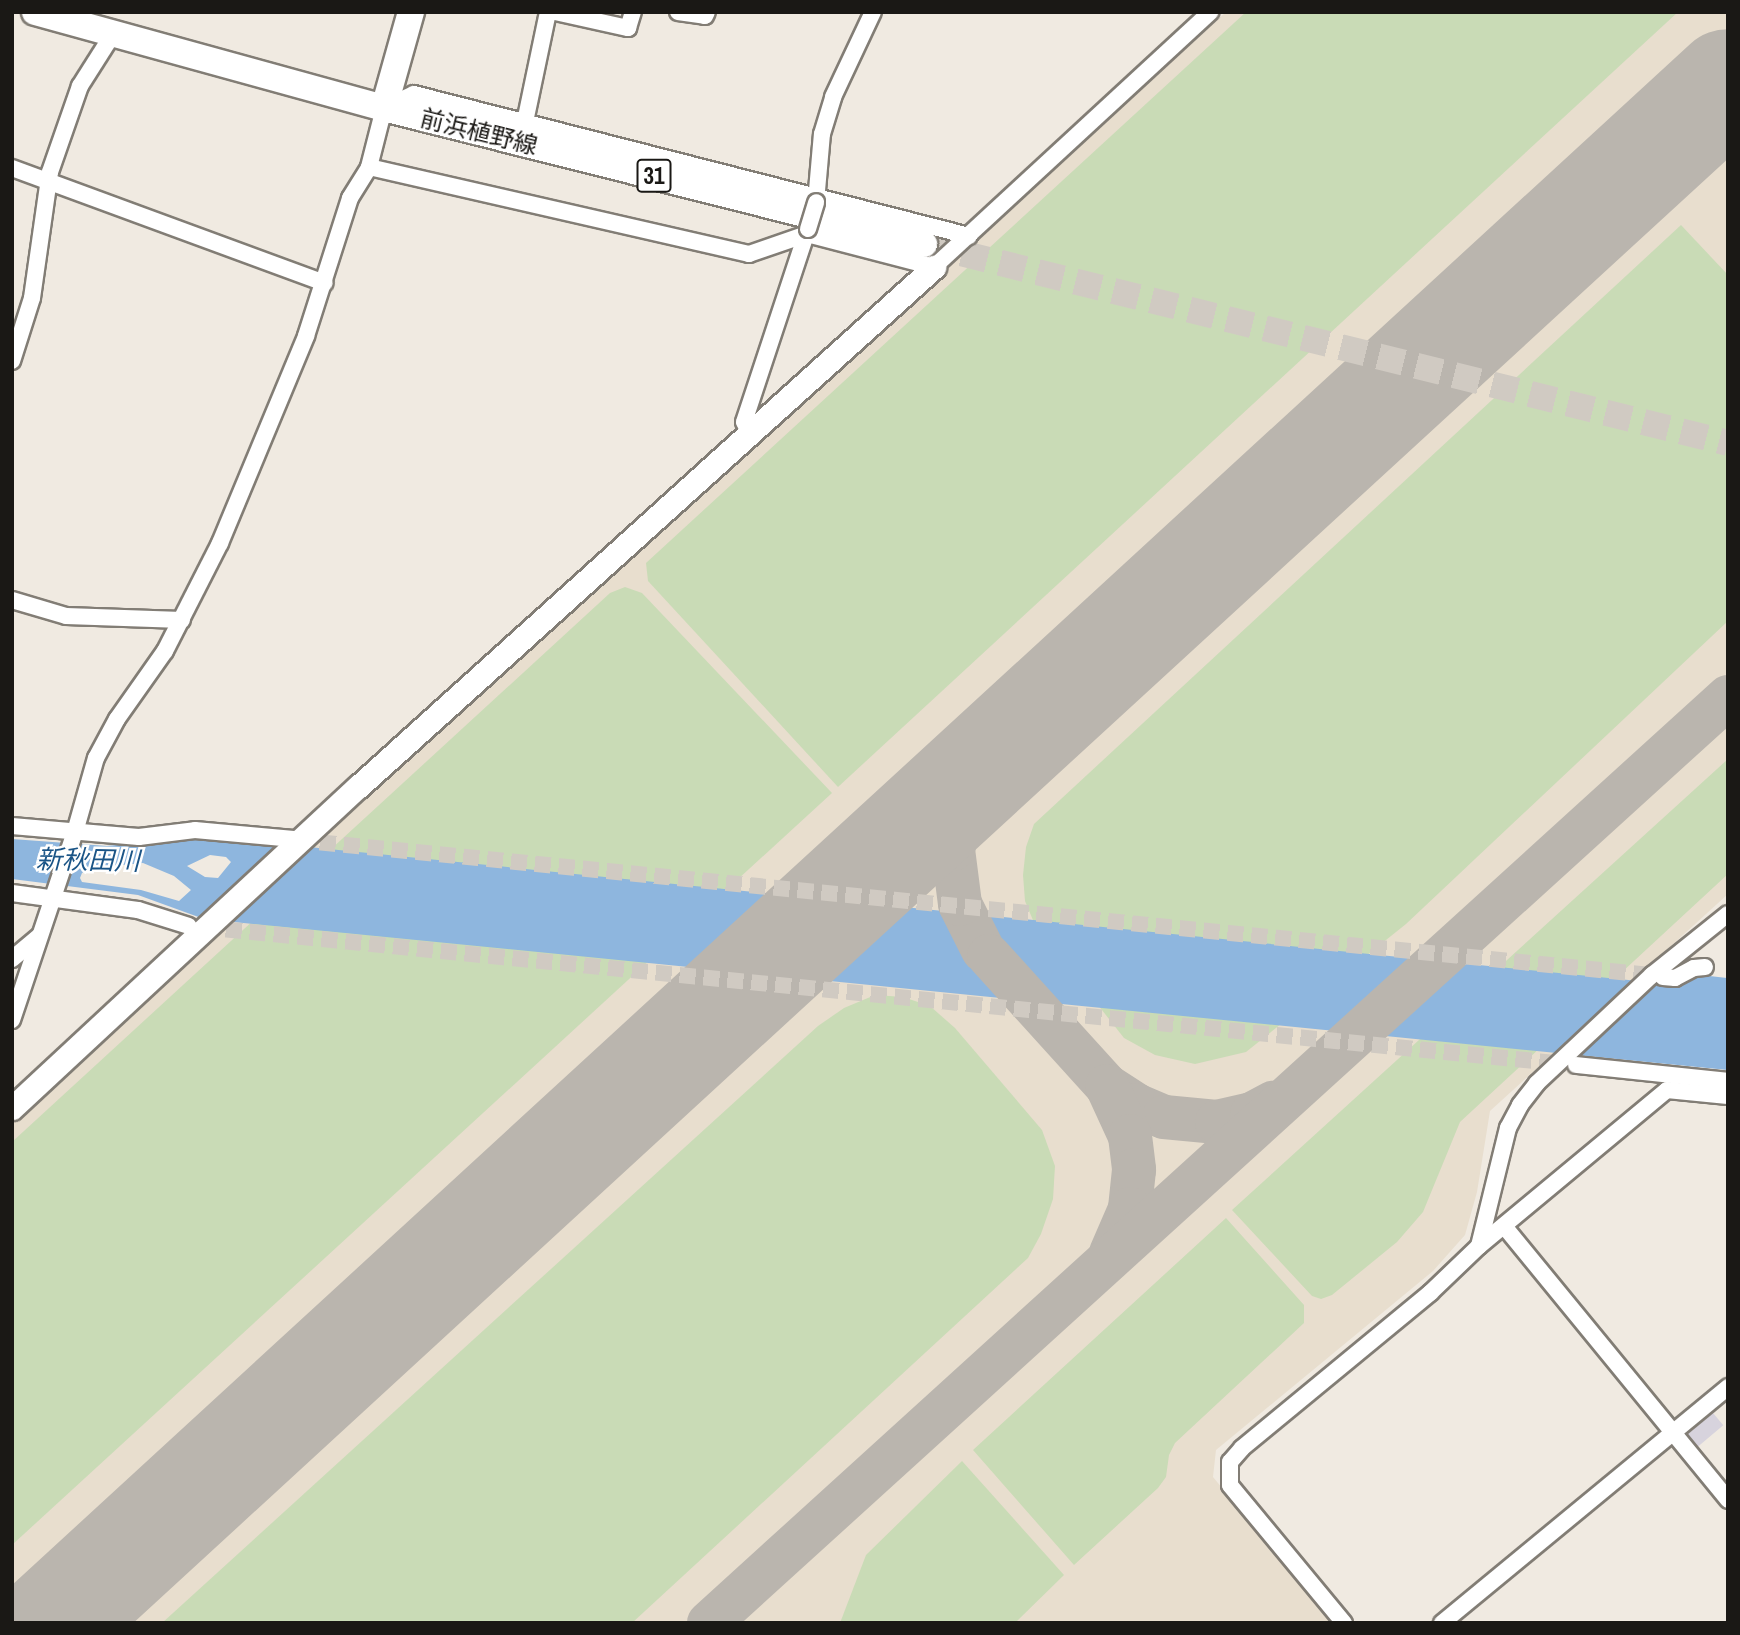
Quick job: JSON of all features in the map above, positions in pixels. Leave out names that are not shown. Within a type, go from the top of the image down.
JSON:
[{"type":"main road","name":"前浜植野線","points":[[35,12],[929,256]]},
{"type":"main road","points":[[384,108],[411,12]]},
{"type":"street","points":[[525,122],[548,12]]},
{"type":"street","points":[[555,12],[628,28],[633,12]]},
{"type":"street","points":[[678,12],[705,16],[707,12]]},
{"type":"street","points":[[750,433],[744,422],[817,199],[822,134],[830,109],[873,12]]},
{"type":"street","points":[[12,1108],[329,813],[750,433],[929,256],[968,236],[1210,12]]},
{"type":"street","points":[[12,361],[32,298],[48,181],[80,86],[113,34]]},
{"type":"street","points":[[12,1020],[74,836],[96,758],[117,719],[165,651],[220,543],[265,441],[324,283],[350,198],[369,167],[384,108],[414,94],[968,236]]},
{"type":"street","points":[[369,167],[749,254],[808,232],[929,256]]},
{"type":"street","points":[[12,168],[324,283]]},
{"type":"street","points":[[12,600],[66,616],[182,620]]},
{"type":"street","points":[[12,825],[74,836],[139,837],[195,830],[294,839]]},
{"type":"street","points":[[12,893],[53,893],[138,910],[190,926]]},
{"type":"street","points":[[1479,1246],[1508,1128],[1520,1105],[1537,1083],[1652,975],[1728,914]]},
{"type":"street","points":[[12,959],[39,936]]},
{"type":"street","points":[[1663,977],[1675,978],[1694,968],[1705,967]]},
{"type":"street","points":[[1576,1065],[1728,1081]]},
{"type":"street","points":[[1344,1623],[1230,1485],[1230,1462],[1242,1448],[1430,1293],[1479,1246],[1667,1090],[1728,1096]]},
{"type":"street","points":[[1504,1226],[1728,1500]]},
{"type":"street","points":[[1441,1623],[1728,1387]]},
{"type":"shaded area","points":[[1226,12],[1728,12],[1728,894],[1490,1111],[1477,1192],[1465,1235],[1433,1271],[1216,1450],[1213,1477],[1334,1623],[12,1623],[12,1123]]},
{"type":"green space","points":[[1246,12],[1678,12],[838,787],[648,581],[646,563]]},
{"type":"green space","points":[[1681,225],[1728,275],[1728,621],[1406,924],[1246,1052],[1195,1064],[1155,1055],[1124,1038],[1035,925],[1025,901],[1023,875],[1026,847],[1034,824]]},
{"type":"green space","points":[[625,587],[642,593],[832,793],[12,1545],[12,1142],[610,593]]},
{"type":"green space","points":[[1728,759],[1728,874],[1460,1122],[1423,1212],[1397,1242],[1332,1295],[1321,1299],[1312,1296],[1232,1210]]},
{"type":"green space","points":[[875,995],[903,997],[930,1006],[955,1028],[1042,1130],[1055,1166],[1053,1199],[1041,1234],[1028,1258],[632,1623],[162,1623],[818,1026],[844,1008]]},
{"type":"green space","points":[[1226,1218],[1304,1305],[1304,1323],[1175,1443],[1169,1455],[1166,1477],[1158,1488],[1074,1565],[973,1450]]},
{"type":"green space","points":[[962,1461],[1064,1575],[1015,1623],[840,1623],[866,1555]]},
{"type":"water","name":"新秋田川","points":[[199,836],[1668,984],[1692,974],[1727,978],[1728,1070],[204,919],[138,895],[12,879],[12,839],[107,846]],"holes":[[[210,855],[226,857],[231,862],[218,878],[205,877],[187,866]],[[143,863],[174,876],[191,890],[179,901],[141,890],[82,882],[80,878],[82,873],[92,868]]]},
{"type":"building","points":[[1713,1413],[1723,1425],[1698,1446],[1688,1434]]},
{"type":"taxiway","points":[[1668,139],[1691,122],[1728,107]]},
{"type":"taxiway","points":[[709,1623],[1728,697]]},
{"type":"taxiway","points":[[983,950],[960,904],[953,849],[967,795],[1002,750]]},
{"type":"taxiway","points":[[989,956],[1107,1086],[1136,1105],[1164,1117],[1217,1122],[1252,1114],[1273,1103]]},
{"type":"taxiway","points":[[1107,1086],[1130,1136],[1134,1170],[1130,1209],[1111,1253]]},
{"type":"taxiway","points":[[58,1623],[91,1587]]},
{"type":"runway","points":[[52,1623],[1728,84]]},
{"type":"tunnel","points":[[924,244],[1728,443]]},
{"type":"tunnel","points":[[296,840],[1660,976]]},
{"type":"tunnel","points":[[202,927],[1566,1064]]}]
